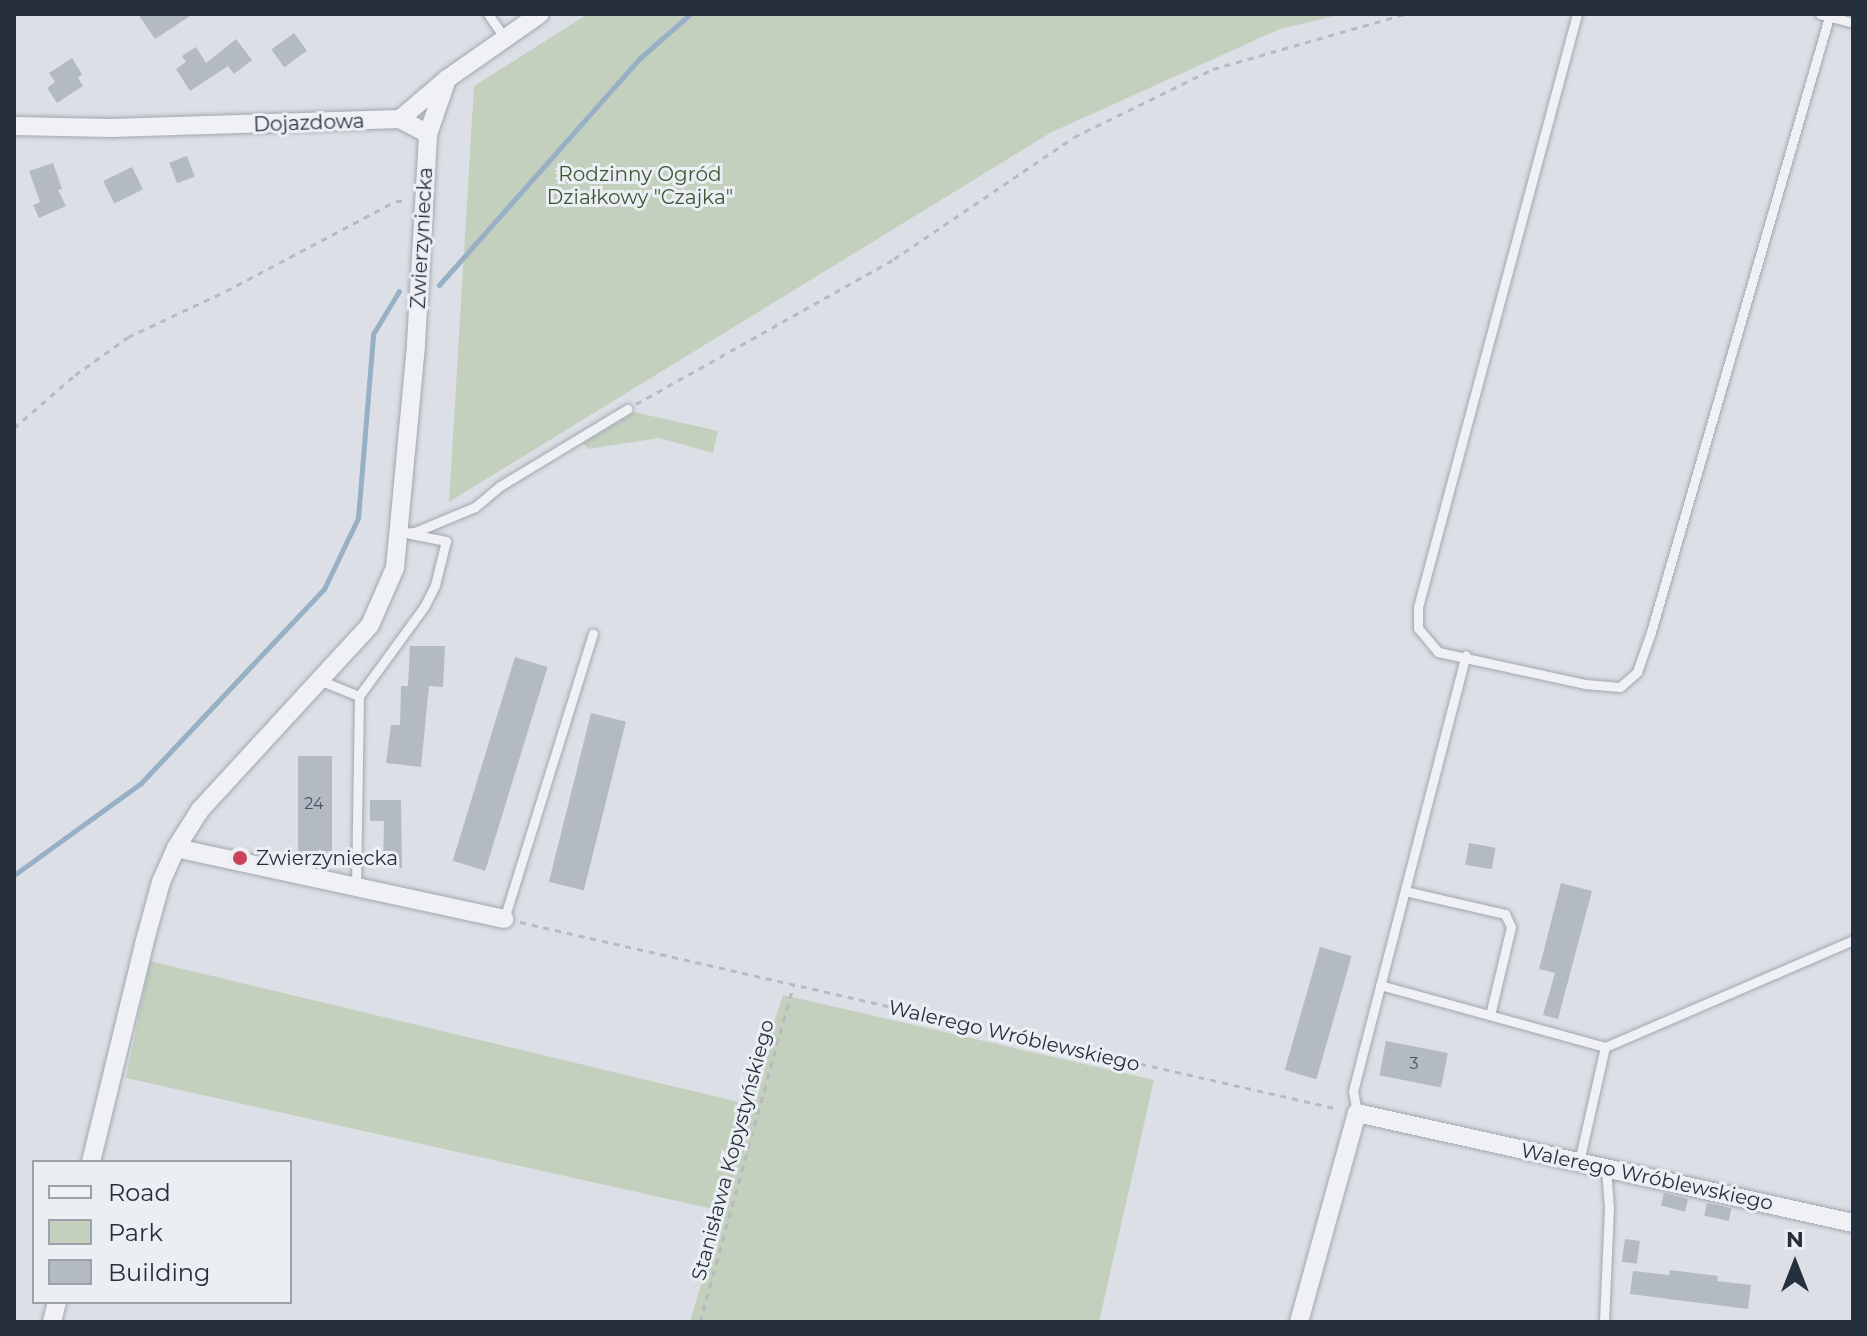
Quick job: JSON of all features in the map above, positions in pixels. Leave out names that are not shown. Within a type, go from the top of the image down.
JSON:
[{"type":"street","points":[[400,119],[447,79],[540,14]]},
{"type":"street","points":[[428,134],[447,79]]},
{"type":"street","name":"Dojazdowa","points":[[14,126],[111,128],[400,119],[428,134]]},
{"type":"street","name":"Zwierzyniecka","points":[[91,1160],[144,944],[161,882],[176,848],[200,810],[370,625],[395,568],[416,344],[428,134]]},
{"type":"street","points":[[176,848],[504,919]]},
{"type":"street","points":[[1299,1322],[1357,1113]]},
{"type":"street","name":"Walerego Wróblewskiego","points":[[1357,1113],[1853,1223]]},
{"type":"lane","points":[[488,14],[504,37]]},
{"type":"lane","points":[[1577,14],[1418,607],[1418,628],[1438,652],[1466,655],[1585,684],[1620,687],[1637,672],[1825,15],[1853,23]]},
{"type":"lane","points":[[398,533],[415,532],[475,507],[500,486],[627,409]]},
{"type":"lane","points":[[356,887],[359,696],[424,607],[435,585],[446,541],[398,533]]},
{"type":"lane","points":[[504,919],[593,634]]},
{"type":"lane","points":[[1357,1113],[1353,1091],[1466,655]]},
{"type":"lane","points":[[319,680],[359,696]]},
{"type":"lane","points":[[1405,891],[1505,914],[1511,927],[1490,1015]]},
{"type":"lane","points":[[1380,985],[1605,1047],[1853,940]]},
{"type":"lane","points":[[1579,1162],[1605,1047]]},
{"type":"lane","points":[[1604,1322],[1609,1208],[1606,1168]]},
{"type":"path","points":[[627,409],[894,259],[1074,137],[1213,69],[1405,14]]},
{"type":"path","points":[[14,428],[75,375],[128,337],[226,291],[396,201],[424,199]]},
{"type":"path","name":"Walerego Wróblewskiego","points":[[504,919],[1357,1113]]},
{"type":"path","name":"Stanisława Kopystyńskiego","points":[[700,1322],[793,986]]},
{"type":"green space","name":"Rodzinny Ogród Działkowy \"Czajka\"","points":[[588,14],[1343,14],[1280,29],[1050,133],[449,502],[474,86]]},
{"type":"green space","points":[[634,412],[718,431],[713,453],[659,438],[588,449],[583,443]]},
{"type":"green space","points":[[150,961],[747,1104],[783,995],[1154,1080],[1099,1322],[690,1322],[722,1211],[126,1078]]},
{"type":"building","points":[[138,14],[193,14],[155,39]]},
{"type":"building","points":[[294,33],[307,51],[284,67],[271,49]]},
{"type":"building","points":[[236,39],[252,60],[234,74],[228,66],[190,91],[176,69],[186,62],[182,56],[196,47],[206,63]]},
{"type":"building","points":[[72,58],[82,74],[78,78],[83,86],[57,103],[47,88],[55,82],[49,73]]},
{"type":"building","points":[[187,156],[195,177],[177,183],[169,163]]},
{"type":"building","points":[[53,163],[62,189],[58,190],[66,206],[39,218],[33,205],[40,202],[29,171]]},
{"type":"building","points":[[132,167],[143,189],[114,203],[103,181]]},
{"type":"building","points":[[410,646],[445,646],[443,687],[429,686],[421,767],[386,763],[391,725],[400,725],[401,686],[408,686]]},
{"type":"building","points":[[515,657],[548,667],[485,871],[453,861]]},
{"type":"building","points":[[591,713],[626,722],[584,891],[549,882]]},
{"type":"building","points":[[298,756],[332,756],[332,852],[298,852]]},
{"type":"building","points":[[370,800],[401,800],[402,868],[383,867],[384,821],[370,821]]},
{"type":"building","points":[[1469,843],[1496,848],[1492,869],[1465,865]]},
{"type":"building","points":[[1561,883],[1592,891],[1558,1019],[1543,1015],[1555,973],[1539,969]]},
{"type":"building","points":[[1320,947],[1352,956],[1316,1079],[1285,1070]]},
{"type":"building","points":[[1386,1041],[1448,1053],[1441,1087],[1379,1075]]},
{"type":"building","points":[[1664,1193],[1688,1199],[1685,1212],[1661,1206]]},
{"type":"building","points":[[1707,1203],[1731,1208],[1729,1221],[1704,1216]]},
{"type":"building","points":[[1625,1239],[1640,1241],[1637,1264],[1622,1262]]},
{"type":"building","points":[[1670,1270],[1718,1276],[1717,1281],[1751,1285],[1748,1309],[1630,1294],[1633,1271],[1669,1275]]},
{"type":"waterway","points":[[439,285],[640,58],[690,14]]},
{"type":"waterway","points":[[14,875],[141,783],[324,589],[358,518],[373,334],[399,291]]},
{"type":"place","name":"Zwierzyniecka","points":[[240,858]]}]
